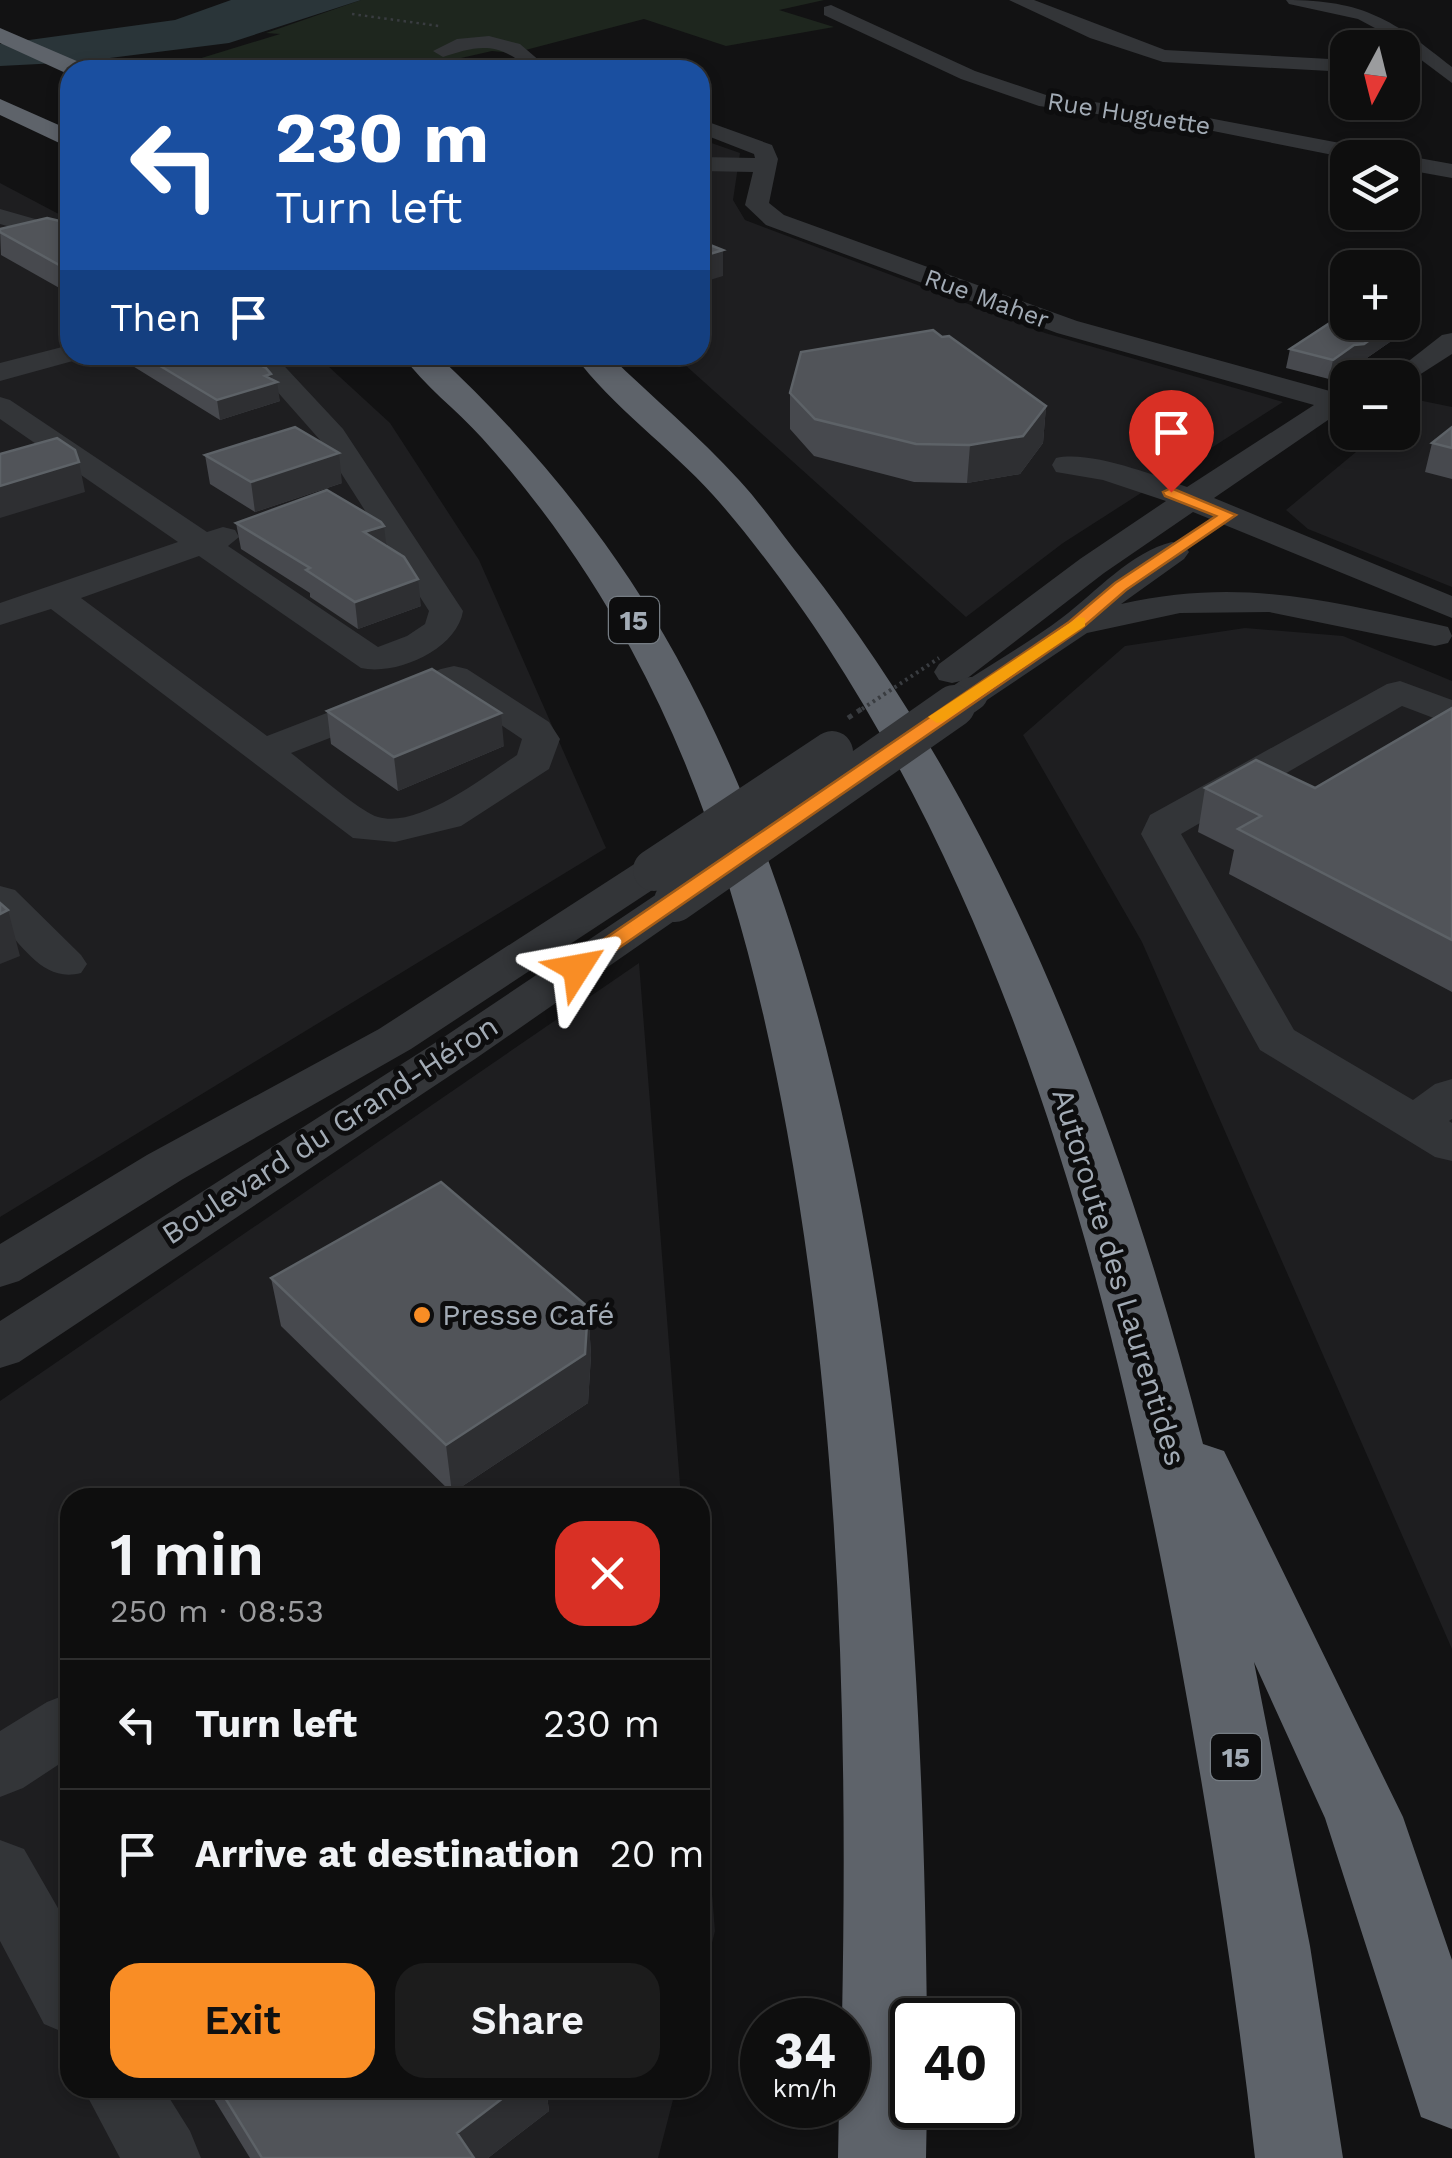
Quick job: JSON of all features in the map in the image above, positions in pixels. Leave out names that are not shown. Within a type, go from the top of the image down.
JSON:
[{"type":"highway","points":[[1,35],[60,62]]},
{"type":"highway","points":[[0,106],[60,135]]},
{"type":"highway","name":"15","points":[[429,365],[474,408],[535,477],[597,560],[646,642],[715,780],[788,1004],[814,1118],[852,1345],[874,1587],[886,1926],[882,2158]]},
{"type":"highway","name":"Autoroute des Laurentides","points":[[601,365],[684,443],[761,531],[839,635],[911,753],[968,860],[1033,1009],[1092,1169],[1148,1362],[1214,1638],[1249,1830],[1299,2158]]},
{"type":"highway","points":[[1148,1362],[1364,1817],[1452,2086]]},
{"type":"street","points":[[1018,0],[1097,34],[1163,56],[1330,65]]},
{"type":"street","points":[[1295,0],[1364,15],[1395,31],[1445,71]]},
{"type":"street","name":"Rue Huguette","points":[[831,11],[968,75],[1046,102],[1198,122],[1330,148]]},
{"type":"street","points":[[443,51],[456,44],[488,43],[523,53],[528,60]]},
{"type":"street","points":[[1420,68],[1445,71]]},
{"type":"street","points":[[710,130],[760,147],[767,156],[766,165],[710,164]]},
{"type":"street","points":[[1420,158],[1452,142]]},
{"type":"street","name":"Rue Maher","points":[[766,165],[756,206],[776,220],[1067,326],[1330,402]]},
{"type":"street","points":[[1420,165],[1452,172]]},
{"type":"street","points":[[0,216],[60,234]]},
{"type":"street","points":[[1420,364],[1452,341]]},
{"type":"street","points":[[0,372],[60,356]]},
{"type":"street","points":[[0,406],[374,660],[437,635],[446,624],[446,610],[332,434],[268,365]]},
{"type":"street","name":"Boulevard du Grand-Héron","points":[[0,1348],[434,1064],[664,885],[961,683],[1075,625],[1320,412],[1330,410]]},
{"type":"street","points":[[1067,465],[1108,472],[1196,517],[1446,629]]},
{"type":"street","points":[[332,500],[369,488]]},
{"type":"street","name":"Boulevard du Grand-Héron","points":[[961,683],[1092,566],[1196,517],[1262,492]]},
{"type":"street","points":[[0,614],[258,525]]},
{"type":"street","points":[[53,594],[271,757],[366,828],[395,830],[447,817],[536,761],[541,739],[536,730],[454,677],[271,757]]},
{"type":"street","points":[[1075,625],[1168,604],[1257,601],[1446,629]]},
{"type":"street","points":[[1452,714],[1400,692],[1164,824],[1161,834],[1276,1040],[1433,1134],[1452,1095]]},
{"type":"street","name":"Boulevard du Grand-Héron","points":[[0,1268],[164,1167],[664,885]]},
{"type":"street","points":[[0,899],[65,964]]},
{"type":"street","points":[[0,1767],[60,1728]]},
{"type":"street","points":[[0,1872],[60,1981]]},
{"type":"street","points":[[126,2098],[163,2158]]},
{"type":"path","points":[[352,14],[414,20],[488,43]]},
{"type":"shaded area","points":[[231,0],[361,0],[229,43],[94,60],[0,66],[0,44],[175,20]]},
{"type":"shaded area","points":[[361,0],[824,0],[779,10],[834,27],[726,46],[644,19],[514,53],[492,51],[452,60],[195,60],[280,34],[266,33]]},
{"type":"shaded area","points":[[710,142],[740,153],[733,200],[745,220],[1045,333],[1283,402],[1063,543],[966,617],[685,365],[710,365]]},
{"type":"shaded area","points":[[0,183],[60,215],[60,365],[327,365],[390,423],[479,560],[606,848],[0,1217]]},
{"type":"shaded area","points":[[1420,400],[1452,407],[1452,587],[1308,529],[1286,510],[1358,450],[1420,450]]},
{"type":"shaded area","points":[[1245,628],[1343,636],[1452,681],[1452,1649],[1142,942],[1023,735],[1125,646]]},
{"type":"shaded area","points":[[639,963],[680,1488],[60,1488],[60,2098],[673,2098],[658,2158],[0,2158],[0,1401]]},
{"type":"shaded area","points":[[710,1869],[715,1931],[710,1951]]},
{"type":"building","points":[[47,218],[60,221],[60,265],[0,232]]},
{"type":"building","points":[[1330,323],[1330,340],[1370,340],[1354,345],[1333,360],[1290,349]]},
{"type":"building","points":[[933,330],[942,337],[949,336],[1046,406],[1023,436],[970,445],[916,444],[815,419],[790,393],[801,352]]},
{"type":"building","points":[[159,365],[260,365],[271,374],[265,376],[277,382],[217,400]]},
{"type":"building","points":[[295,427],[339,453],[251,482],[205,455]]},
{"type":"building","points":[[1452,427],[1452,448],[1432,443]]},
{"type":"building","points":[[57,438],[75,450],[79,462],[0,486],[0,454]]},
{"type":"building","points":[[327,490],[381,522],[384,526],[364,532],[404,557],[418,579],[355,602],[306,570],[310,568],[236,523]]},
{"type":"building","points":[[432,669],[501,713],[394,757],[327,711]]},
{"type":"building","points":[[1452,708],[1452,940],[1238,829],[1261,816],[1205,788],[1256,760],[1315,788]]},
{"type":"building","points":[[441,1182],[588,1307],[585,1354],[446,1445],[271,1278]]},
{"type":"building","points":[[225,2098],[503,2098],[457,2133],[474,2158],[262,2158]]},
{"type":"slow traffic","points":[[937,717],[1079,622]]},
{"type":"place","name":"Presse Café","points":[[422,1315]]},
{"type":"route","points":[[577,968],[1228,515],[1171,492]]}]
